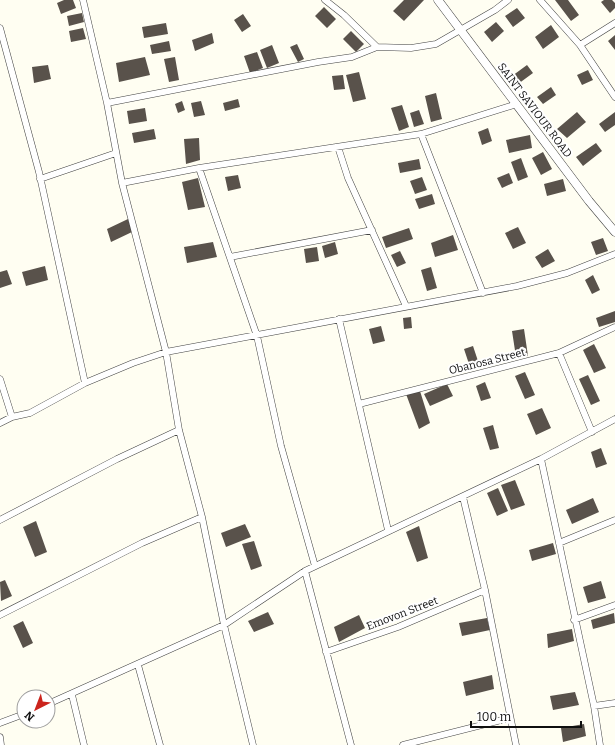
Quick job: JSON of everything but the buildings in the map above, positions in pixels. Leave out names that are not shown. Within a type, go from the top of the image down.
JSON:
[{"type":"street","points":[[83,0],[107,103],[122,183],[166,352],[179,430],[202,517],[224,625],[253,745]]},
{"type":"street","points":[[325,0],[344,14],[377,47]]},
{"type":"street","name":"SAINT SAVIOUR ROAD","points":[[438,0],[589,202],[615,232]]},
{"type":"street","points":[[107,103],[318,62],[352,57],[377,47],[411,48],[436,44],[508,0]]},
{"type":"street","points":[[540,0],[580,46],[615,97]]},
{"type":"street","points":[[580,46],[615,23]]},
{"type":"street","points":[[0,28],[40,179],[84,383]]},
{"type":"street","points":[[122,183],[199,168],[420,134],[517,104]]},
{"type":"street","points":[[420,134],[483,293]]},
{"type":"street","points":[[338,147],[348,178],[406,306]]},
{"type":"street","points":[[40,179],[116,153]]},
{"type":"street","points":[[199,168],[257,336],[281,446],[315,566]]},
{"type":"street","points":[[230,257],[372,230]]},
{"type":"street","points":[[0,423],[12,417],[30,413],[84,383],[133,363],[166,352],[257,336],[406,306],[483,293],[567,273],[615,254]]},
{"type":"street","points":[[339,319],[388,530]]},
{"type":"street","name":"Obanosa Street","points":[[359,404],[559,354],[615,327]]},
{"type":"street","points":[[559,354],[592,432]]},
{"type":"street","points":[[0,379],[12,417]]},
{"type":"street","points":[[56,701],[224,625],[305,571],[388,530],[463,497],[541,459],[615,419]]},
{"type":"street","points":[[0,520],[179,430]]},
{"type":"street","points":[[541,459],[574,620],[594,706],[600,745]]},
{"type":"street","points":[[463,497],[485,590],[516,745]]},
{"type":"street","points":[[0,615],[142,543],[202,517]]},
{"type":"street","points":[[559,543],[615,520]]},
{"type":"street","points":[[305,571],[351,745]]},
{"type":"street","name":"Emovon Street","points":[[326,652],[398,627],[485,590]]},
{"type":"street","points":[[574,620],[615,605]]},
{"type":"street","points":[[138,664],[160,745]]},
{"type":"street","points":[[72,695],[84,745]]},
{"type":"street","points":[[594,706],[615,703]]},
{"type":"street","points":[[0,723],[16,717]]},
{"type":"street","points":[[403,745],[510,718]]},
{"type":"street","points":[[0,737],[1,745]]}]
